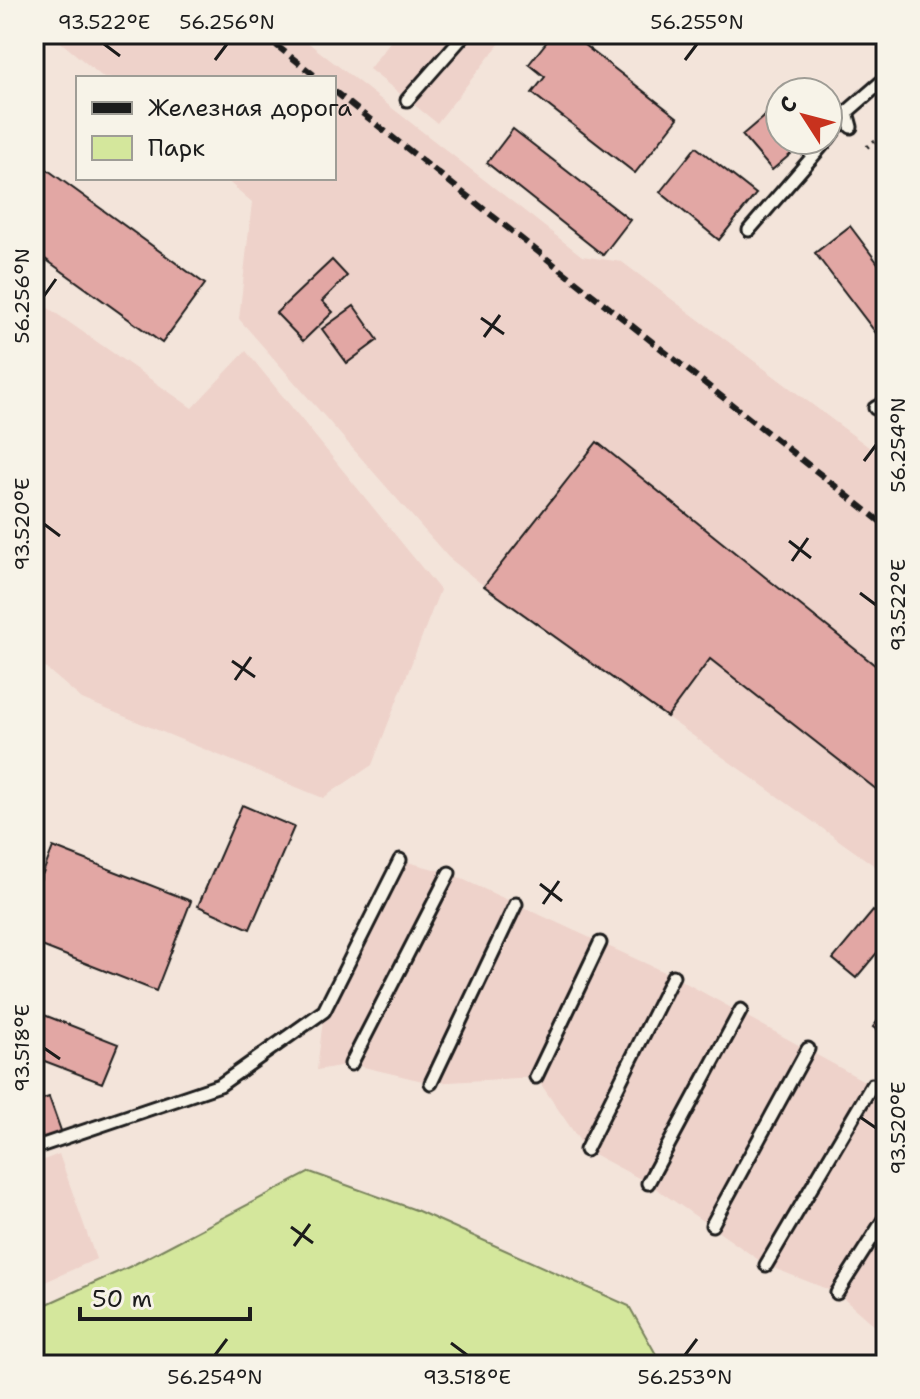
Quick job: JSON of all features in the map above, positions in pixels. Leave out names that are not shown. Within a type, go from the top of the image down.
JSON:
[{"type":"lane","points":[[407,100],[465,34]]},
{"type":"lane","points":[[844,116],[886,78]]},
{"type":"lane","points":[[847,112],[851,127]]},
{"type":"lane","points":[[749,230],[812,156]]},
{"type":"lane","points":[[875,408],[886,402]]},
{"type":"lane","points":[[34,1148],[220,1085],[324,1011],[400,860]]},
{"type":"lane","points":[[351,1064],[449,873]]},
{"type":"lane","points":[[431,1083],[516,904]]},
{"type":"lane","points":[[536,1077],[600,943]]},
{"type":"lane","points":[[586,1150],[673,976]]},
{"type":"lane","points":[[648,1183],[741,1010]]},
{"type":"lane","points":[[712,1225],[808,1049]]},
{"type":"lane","points":[[766,1265],[872,1085]]},
{"type":"lane","points":[[837,1293],[886,1216]]},
{"type":"path","points":[[867,147],[886,132]]},
{"type":"shaded area","points":[[51,34],[297,34],[582,256],[622,262],[886,460],[886,874],[448,557],[239,319],[252,202],[226,180],[336,180],[336,76],[102,76]]},
{"type":"shaded area","points":[[396,34],[507,34],[437,123],[369,69]]},
{"type":"shaded area","points":[[34,298],[192,408],[246,351],[440,590],[372,765],[323,798],[82,699],[34,658]]},
{"type":"shaded area","points":[[400,860],[449,873],[673,976],[886,1093],[886,1336],[837,1293],[766,1265],[648,1183],[586,1150],[536,1077],[431,1083],[351,1064],[317,1070],[324,1011]]},
{"type":"shaded area","points":[[59,1154],[96,1259],[34,1287],[34,1164]]},
{"type":"green space","points":[[310,1172],[416,1210],[629,1306],[662,1365],[34,1365],[34,1310],[131,1266]]},
{"type":"building","points":[[553,34],[570,34],[678,118],[635,173],[532,93],[545,77],[529,64]]},
{"type":"building","points":[[764,116],[764,156],[789,156],[772,170],[742,135]]},
{"type":"building","points":[[513,129],[630,220],[603,255],[487,163]]},
{"type":"building","points":[[696,147],[756,194],[719,240],[660,192]]},
{"type":"building","points":[[34,160],[205,284],[162,343],[34,251]]},
{"type":"building","points":[[850,226],[886,274],[886,325],[876,333],[815,253]]},
{"type":"building","points":[[332,260],[347,276],[322,301],[333,312],[303,341],[276,313]]},
{"type":"building","points":[[354,306],[378,340],[347,363],[322,329]]},
{"type":"building","points":[[597,442],[886,674],[886,797],[710,659],[667,717],[484,586]]},
{"type":"building","points":[[242,805],[294,827],[250,929],[198,906]]},
{"type":"building","points":[[53,847],[191,901],[156,991],[34,943],[34,896]]},
{"type":"building","points":[[873,911],[886,922],[886,942],[856,978],[833,959]]},
{"type":"building","points":[[886,1010],[886,1037],[873,1027]]},
{"type":"building","points":[[34,1011],[118,1044],[102,1083],[34,1057]]},
{"type":"building","points":[[49,1097],[65,1142],[34,1153],[34,1102]]},
{"type":"railway","points":[[262,34],[315,76]]},
{"type":"railway","points":[[336,93],[886,526]]}]
